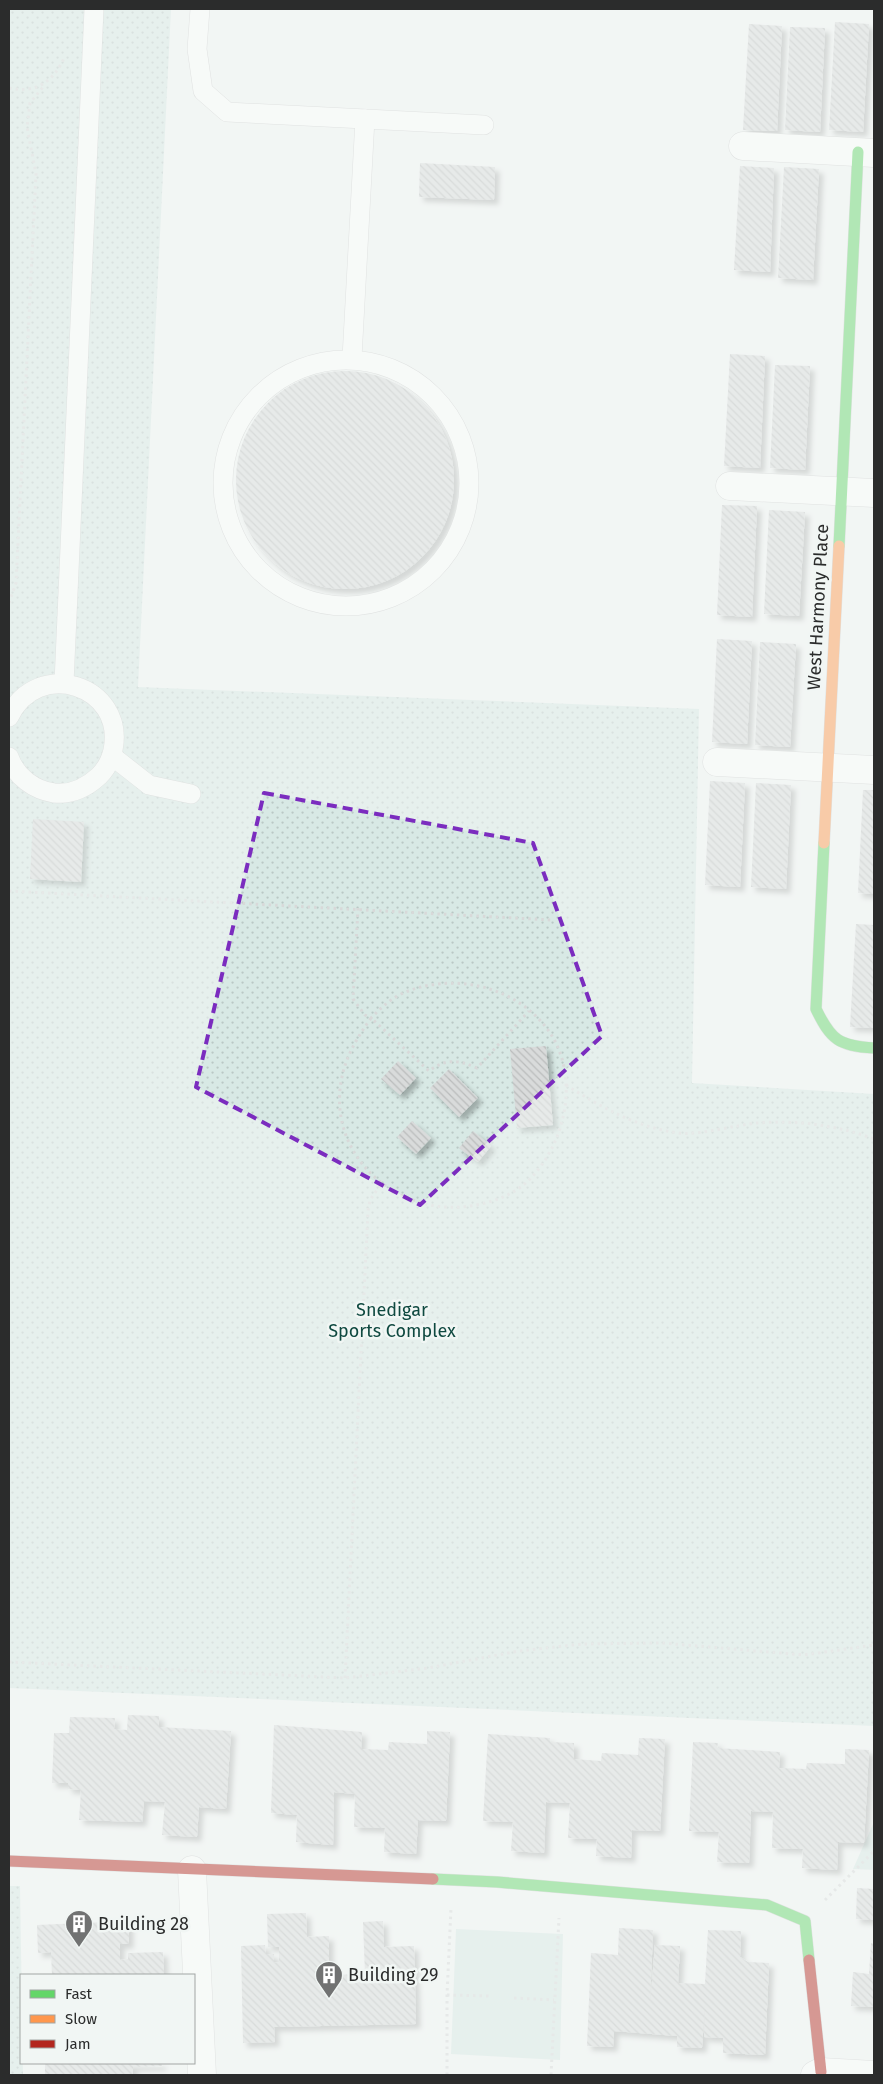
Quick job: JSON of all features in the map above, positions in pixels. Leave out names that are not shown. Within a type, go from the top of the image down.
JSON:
[{"type":"street","points":[[743,146],[866,152]]},
{"type":"street","name":"West Harmony Place","points":[[866,152],[841,492],[816,1009],[830,1036],[852,1047],[874,1048]]},
{"type":"street","points":[[730,486],[874,493]]},
{"type":"street","points":[[717,762],[874,770]]},
{"type":"street","points":[[9,1861],[452,1880],[560,1887],[767,1905],[805,1921],[818,2074],[874,2075]]},
{"type":"street","points":[[192,1870],[202,2075]]},
{"type":"lane","points":[[64,683],[94,9]]},
{"type":"lane","points":[[200,9],[197,49],[203,91],[227,112],[484,125]]},
{"type":"lane","points":[[352,358],[365,119]]},
{"type":"lane","points":[[352,358],[391,367],[426,388],[452,419],[467,457],[469,497],[458,536],[434,570],[402,594],[363,606],[322,605],[284,591],[252,564],[231,529],[222,489],[227,448],[245,410],[274,381],[311,363],[352,358]]},
{"type":"lane","points":[[9,717],[18,702],[31,691],[47,684],[64,683],[80,686],[94,695],[106,708],[113,723],[115,740],[112,756],[103,772],[90,784],[73,791],[56,793],[38,789],[23,779],[10,763]]},
{"type":"lane","points":[[112,756],[149,785],[191,794]]},
{"type":"path","points":[[9,603],[16,583],[36,174],[27,127],[30,103],[58,70],[66,53]]},
{"type":"path","points":[[9,88],[20,90],[43,86]]},
{"type":"path","points":[[9,890],[552,920]]},
{"type":"path","points":[[358,908],[353,999],[365,1015],[371,1018],[429,1071],[453,1060],[477,1068],[529,1011]]},
{"type":"path","points":[[458,982],[478,985],[508,996],[529,1011],[545,1027],[552,1038],[561,1062],[565,1085],[564,1112],[554,1145],[527,1182],[505,1195],[473,1206],[440,1207],[404,1197],[381,1184],[367,1170],[354,1150],[340,1109],[341,1082],[345,1067],[355,1040],[371,1018],[399,995],[424,987],[458,982]]},
{"type":"path","points":[[565,1085],[603,1108],[637,1124],[680,1134],[758,1123],[828,1125],[874,1139]]},
{"type":"path","points":[[346,1678],[368,1211],[370,1200],[381,1184]]},
{"type":"path","points":[[9,1662],[346,1678],[428,1668],[519,1651],[582,1644],[662,1643],[804,1655],[874,1645]]},
{"type":"path","points":[[805,1921],[874,1851]]},
{"type":"path","points":[[447,2075],[447,1995],[452,1880]]},
{"type":"path","points":[[551,2075],[560,1887]]},
{"type":"path","points":[[447,1995],[490,1996]]},
{"type":"path","points":[[514,1998],[554,2000]]},
{"type":"highlighted area","points":[[264,793],[533,843],[602,1036],[420,1205],[196,1087]]},
{"type":"green space","name":"Snedigar Sports Complex","points":[[9,9],[171,9],[138,687],[699,709],[692,1083],[874,1094],[874,1726],[9,1688]]},
{"type":"green space","points":[[874,1822],[874,1870],[853,1869]]},
{"type":"green space","points":[[9,1886],[20,1886],[20,2064],[23,2064],[23,2075],[9,2075]]},
{"type":"green space","points":[[456,1929],[563,1934],[560,2060],[451,2054]]},
{"type":"building","points":[[835,22],[869,24],[863,132],[829,130]]},
{"type":"building","points":[[749,24],[782,26],[777,131],[743,130]]},
{"type":"building","points":[[790,27],[825,28],[820,132],[785,130]]},
{"type":"building","points":[[420,163],[495,167],[494,200],[419,197]]},
{"type":"building","points":[[740,166],[774,168],[770,272],[734,270]]},
{"type":"building","points":[[784,167],[819,169],[813,280],[778,278]]},
{"type":"building","points":[[730,354],[765,356],[760,468],[724,466]]},
{"type":"building","points":[[775,365],[810,366],[805,470],[770,468]]},
{"type":"building","points":[[334,371],[356,371],[377,375],[397,384],[414,395],[430,411],[441,428],[450,448],[454,480],[450,512],[446,522],[436,541],[414,565],[397,576],[377,585],[356,589],[334,589],[313,585],[293,576],[276,565],[260,549],[249,532],[240,512],[236,491],[236,469],[240,448],[249,428],[260,411],[276,395],[293,384],[313,375]]},
{"type":"building","points":[[722,505],[757,506],[752,617],[717,615]]},
{"type":"building","points":[[769,510],[805,512],[799,616],[764,614]]},
{"type":"building","points":[[717,639],[752,641],[747,744],[712,742]]},
{"type":"building","points":[[760,642],[796,644],[790,747],[755,745]]},
{"type":"building","points":[[710,781],[745,783],[740,887],[705,885]]},
{"type":"building","points":[[756,783],[791,785],[786,889],[751,887]]},
{"type":"building","points":[[863,790],[874,790],[874,894],[858,893]]},
{"type":"building","points":[[33,819],[84,822],[81,882],[30,879]]},
{"type":"building","points":[[856,924],[874,925],[874,1028],[850,1027]]},
{"type":"building","points":[[546,1046],[553,1125],[517,1128],[510,1049]]},
{"type":"building","points":[[398,1061],[416,1078],[400,1095],[381,1079]]},
{"type":"building","points":[[449,1069],[478,1098],[459,1117],[430,1088]]},
{"type":"building","points":[[412,1121],[431,1138],[416,1154],[397,1137]]},
{"type":"building","points":[[473,1131],[491,1146],[478,1162],[459,1148]]},
{"type":"building","points":[[128,1715],[159,1716],[159,1727],[231,1731],[226,1809],[199,1807],[197,1837],[162,1835],[165,1802],[144,1801],[142,1822],[79,1820],[81,1790],[68,1789],[68,1783],[52,1783],[54,1733],[69,1733],[70,1717],[115,1718],[114,1729],[127,1730]]},
{"type":"building","points":[[274,1725],[362,1732],[361,1749],[388,1750],[389,1742],[427,1744],[427,1731],[450,1732],[446,1821],[418,1820],[416,1854],[384,1852],[385,1828],[354,1827],[355,1794],[334,1792],[333,1845],[296,1842],[297,1815],[271,1813]]},
{"type":"building","points":[[488,1734],[550,1738],[550,1742],[574,1743],[574,1759],[601,1761],[602,1753],[638,1755],[639,1738],[665,1739],[660,1831],[632,1830],[631,1858],[596,1856],[597,1839],[568,1838],[570,1803],[546,1802],[544,1853],[511,1851],[513,1822],[483,1821]]},
{"type":"building","points":[[693,1742],[718,1743],[717,1748],[780,1752],[779,1768],[806,1769],[807,1763],[845,1764],[845,1749],[869,1750],[864,1843],[838,1842],[837,1870],[802,1868],[803,1849],[772,1848],[773,1812],[751,1811],[749,1863],[717,1862],[719,1832],[689,1831]]},
{"type":"building","points":[[857,1888],[874,1889],[874,1920],[856,1919]]},
{"type":"building","name":"Building 29","points":[[306,1913],[307,1937],[329,1936],[329,1975],[365,1974],[363,1922],[383,1921],[384,1947],[414,1946],[416,2024],[274,2027],[275,2042],[243,2043],[241,1946],[265,1945],[266,1954],[274,1954],[274,1963],[279,1962],[279,1947],[268,1947],[267,1914]]},
{"type":"building","name":"Building 28","points":[[129,1921],[129,1944],[120,1944],[120,1960],[128,1959],[128,1953],[163,1952],[164,1974],[52,1974],[51,1952],[38,1953],[37,1925]]},
{"type":"building","points":[[619,1928],[653,1930],[650,2005],[655,1945],[680,1946],[678,1983],[705,1984],[708,1930],[741,1931],[740,1957],[748,1962],[769,1963],[765,2055],[723,2053],[723,2038],[704,2037],[705,2005],[702,2048],[677,2047],[677,2036],[614,2031],[613,2047],[587,2046],[591,1953],[618,1955]]},
{"type":"building","points":[[871,1943],[874,1944],[874,2007],[851,2006],[853,1972],[869,1974]]},
{"type":"building","points":[[45,2064],[162,2064],[162,2066],[133,2067],[133,2075],[45,2075]]},
{"type":"traffic: fast","points":[[839,546],[858,152]]},
{"type":"traffic: fast","points":[[824,843],[816,1009],[826,1028],[838,1039],[844,1043],[874,1048]]},
{"type":"traffic: fast","points":[[433,1879],[497,1882],[767,1905],[805,1921],[809,1960]]},
{"type":"traffic: slow","points":[[824,843],[839,546]]},
{"type":"traffic: jam","points":[[9,1861],[433,1879]]},
{"type":"traffic: jam","points":[[809,1960],[821,2072]]},
{"type":"place","name":"Building 28","points":[[79,1948]]},
{"type":"place","name":"Building 29","points":[[329,1999]]}]
